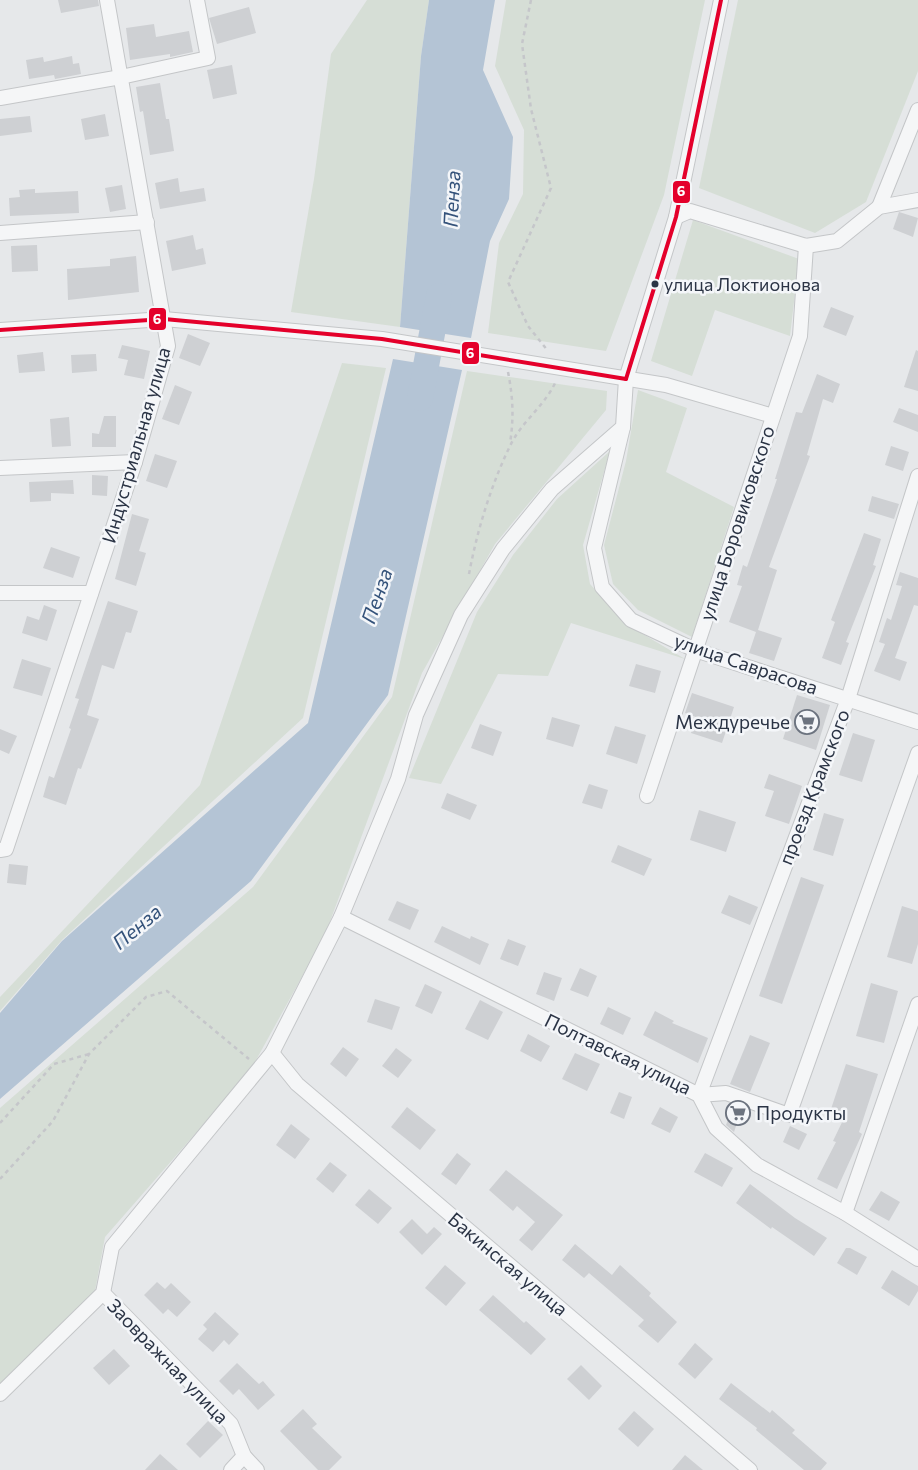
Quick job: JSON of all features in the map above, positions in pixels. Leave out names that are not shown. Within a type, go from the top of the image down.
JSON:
[{"type":"street","name":"Индустриальная улица","points":[[3,850],[135,462],[168,346],[107,0]]},
{"type":"street","points":[[0,98],[121,77],[208,58],[197,0]]},
{"type":"street","points":[[676,217],[721,0]]},
{"type":"street","points":[[676,217],[690,211],[806,246],[837,241],[879,206],[918,110]]},
{"type":"street","points":[[879,206],[918,200]]},
{"type":"street","name":"улица Саврасова","points":[[676,217],[626,379],[623,427],[594,548],[602,587],[631,620],[695,650],[918,722]]},
{"type":"street","points":[[0,233],[147,222]]},
{"type":"street","name":"улица Боровиковского","points":[[647,796],[800,336],[806,246]]},
{"type":"street","points":[[0,330],[164,319],[382,340],[561,366],[666,385],[773,416]]},
{"type":"street","points":[[0,1394],[103,1293],[112,1248],[272,1053],[341,917],[398,779],[416,715],[461,615],[503,549],[552,489],[623,427]]},
{"type":"street","points":[[0,468],[135,462]]},
{"type":"street","name":"проезд Крамского","points":[[699,1095],[848,699],[918,476]]},
{"type":"street","points":[[0,593],[91,593]]},
{"type":"street","points":[[699,1095],[726,1093],[788,1115],[918,753]]},
{"type":"street","name":"Полтавская улица","points":[[341,917],[699,1095],[716,1128],[757,1164],[845,1213],[918,1259]]},
{"type":"street","points":[[845,1213],[918,1004]]},
{"type":"street","name":"Бакинская улица","points":[[272,1053],[297,1084],[750,1470]]},
{"type":"street","name":"Заовражная улица","points":[[103,1293],[231,1424],[244,1456],[257,1470]]},
{"type":"street","points":[[231,1470],[244,1456]]},
{"type":"path","points":[[510,445],[551,392],[561,366],[528,326],[508,282],[551,188],[531,110],[522,44],[531,0]]},
{"type":"path","points":[[468,579],[477,534],[510,445],[514,418],[513,395],[504,358]]},
{"type":"path","points":[[0,1179],[53,1121],[89,1054],[146,997],[167,991],[260,1068]]},
{"type":"path","points":[[0,1123],[54,1064],[89,1054]]},
{"type":"shaded area","points":[[367,0],[429,0],[421,56],[400,327],[291,312],[314,179],[331,54]]},
{"type":"shaded area","points":[[506,0],[705,0],[664,195],[606,351],[488,333],[499,243],[523,194],[524,130],[495,66]]},
{"type":"shaded area","points":[[738,0],[918,0],[918,71],[866,202],[815,233],[699,188]]},
{"type":"shaded area","points":[[693,220],[799,259],[790,336],[715,310],[692,376],[651,361]]},
{"type":"shaded area","points":[[342,363],[386,368],[303,718],[62,940],[0,1011],[0,997],[200,785]]},
{"type":"shaded area","points":[[467,371],[607,391],[606,410],[495,544],[422,673],[325,935],[250,1071],[105,1237],[95,1291],[0,1386],[0,1108],[253,887],[392,697]]},
{"type":"shaded area","points":[[638,390],[687,408],[666,472],[734,507],[692,637],[638,610],[613,584],[604,545],[626,461]]},
{"type":"shaded area","points":[[610,451],[583,545],[590,584],[626,624],[685,659],[571,623],[548,676],[498,674],[441,784],[409,778],[477,612],[513,555],[557,499]]},
{"type":"water","points":[[429,0],[495,0],[483,70],[513,137],[509,199],[490,241],[471,338],[400,327],[421,56]]},
{"type":"water","points":[[393,359],[462,370],[388,695],[251,881],[0,1099],[0,1013],[62,941],[308,723]]},
{"type":"building","points":[[58,0],[98,0],[99,6],[61,13]]},
{"type":"building","points":[[249,7],[256,33],[217,44],[209,18]]},
{"type":"building","points":[[154,24],[156,37],[189,31],[193,52],[170,57],[170,54],[130,60],[126,28]]},
{"type":"building","points":[[72,56],[73,64],[79,63],[81,74],[55,79],[54,75],[29,79],[26,60],[43,57],[44,62]]},
{"type":"building","points":[[232,65],[237,94],[213,99],[207,70]]},
{"type":"building","points":[[160,83],[166,119],[169,119],[174,151],[150,155],[143,111],[140,112],[136,87]]},
{"type":"building","points":[[105,114],[109,136],[85,140],[81,119]]},
{"type":"building","points":[[30,116],[32,132],[0,136],[0,119]]},
{"type":"building","points":[[178,178],[180,192],[204,188],[206,201],[160,209],[155,183]]},
{"type":"building","points":[[122,185],[126,209],[110,212],[105,188]]},
{"type":"building","points":[[35,189],[35,193],[78,191],[79,213],[10,216],[9,198],[20,197],[19,190]]},
{"type":"building","points":[[899,212],[918,218],[913,237],[893,229]]},
{"type":"building","points":[[193,235],[196,250],[203,248],[206,264],[172,271],[166,241]]},
{"type":"building","points":[[37,245],[38,271],[12,272],[11,246]]},
{"type":"building","points":[[136,256],[139,292],[68,300],[67,269],[110,266],[110,259]]},
{"type":"building","points":[[831,307],[854,316],[846,336],[823,327]]},
{"type":"building","points":[[188,334],[210,343],[200,366],[179,358]]},
{"type":"building","points":[[122,345],[150,351],[144,379],[124,375],[128,360],[118,358]]},
{"type":"building","points":[[916,350],[918,351],[918,391],[904,387]]},
{"type":"building","points":[[43,352],[45,371],[19,373],[17,355]]},
{"type":"building","points":[[96,354],[97,371],[72,373],[71,355]]},
{"type":"building","points":[[817,374],[840,384],[833,403],[823,399],[807,455],[810,456],[769,567],[777,570],[758,630],[782,638],[774,661],[749,653],[756,632],[729,622],[742,586],[737,585],[743,565],[747,567],[777,479],[775,479],[796,412],[802,413]]},
{"type":"building","points":[[175,385],[192,392],[179,425],[162,419]]},
{"type":"building","points":[[899,408],[918,415],[918,432],[893,422]]},
{"type":"building","points":[[104,416],[116,416],[116,447],[92,447],[92,433],[99,434]]},
{"type":"building","points":[[69,417],[71,446],[52,447],[50,419]]},
{"type":"building","points":[[891,446],[909,452],[903,471],[885,465]]},
{"type":"building","points":[[155,454],[177,461],[167,488],[146,481]]},
{"type":"building","points":[[92,475],[108,476],[107,496],[92,495]]},
{"type":"building","points":[[73,480],[74,494],[51,493],[51,501],[30,502],[29,482]]},
{"type":"building","points":[[872,496],[899,504],[894,519],[868,511]]},
{"type":"building","points":[[132,514],[149,519],[139,551],[146,553],[136,586],[115,579]]},
{"type":"building","points":[[864,533],[881,539],[873,565],[876,566],[846,642],[849,643],[841,665],[822,658],[835,622],[831,620]]},
{"type":"building","points":[[51,547],[80,557],[73,578],[43,568]]},
{"type":"building","points":[[900,572],[918,578],[918,606],[914,605],[895,658],[907,662],[900,681],[874,671],[885,644],[879,642],[887,618],[891,620],[902,586],[896,585]]},
{"type":"building","points":[[108,601],[138,611],[131,633],[126,632],[114,669],[102,665],[87,715],[99,719],[81,769],[78,768],[66,805],[43,797],[49,776],[54,778],[71,729],[69,728],[79,699],[75,698]]},
{"type":"building","points":[[44,605],[57,610],[47,641],[22,633],[27,616],[39,620]]},
{"type":"building","points":[[22,659],[51,668],[42,696],[13,688]]},
{"type":"building","points":[[636,664],[661,671],[655,693],[629,686]]},
{"type":"building","points":[[692,693],[734,707],[722,743],[691,733],[696,717],[685,713]]},
{"type":"building","name":"Междуречье","points":[[797,695],[830,705],[816,750],[783,739]]},
{"type":"building","points":[[552,717],[580,725],[573,747],[546,739]]},
{"type":"building","points":[[480,724],[502,732],[493,756],[471,748]]},
{"type":"building","points":[[615,726],[646,735],[637,764],[606,754]]},
{"type":"building","points":[[0,729],[17,736],[9,754],[0,750]]},
{"type":"building","points":[[853,733],[875,740],[862,782],[839,775]]},
{"type":"building","points":[[769,774],[802,786],[789,824],[765,816],[774,791],[764,788]]},
{"type":"building","points":[[589,784],[608,790],[602,809],[582,803]]},
{"type":"building","points":[[447,793],[477,805],[470,820],[441,808]]},
{"type":"building","points":[[699,810],[736,822],[726,852],[690,840]]},
{"type":"building","points":[[824,813],[844,819],[833,856],[813,850]]},
{"type":"building","points":[[618,845],[652,859],[644,876],[611,862]]},
{"type":"building","points":[[9,864],[28,866],[26,885],[7,883]]},
{"type":"building","points":[[801,877],[824,885],[782,1004],[759,996]]},
{"type":"building","points":[[729,895],[758,907],[750,925],[721,913]]},
{"type":"building","points":[[397,901],[419,910],[410,930],[388,920]]},
{"type":"building","points":[[902,906],[918,911],[918,944],[912,964],[887,957]]},
{"type":"building","points":[[442,926],[470,939],[471,936],[489,944],[480,965],[434,942]]},
{"type":"building","points":[[508,939],[526,946],[518,966],[500,959]]},
{"type":"building","points":[[580,968],[597,976],[588,997],[570,990]]},
{"type":"building","points":[[544,972],[562,978],[554,1001],[536,994]]},
{"type":"building","points":[[871,983],[898,991],[884,1043],[856,1036]]},
{"type":"building","points":[[425,984],[442,992],[432,1014],[415,1006]]},
{"type":"building","points":[[375,999],[400,1007],[392,1030],[367,1022]]},
{"type":"building","points":[[480,1000],[503,1012],[488,1040],[465,1029]]},
{"type":"building","points":[[608,1007],[631,1018],[623,1035],[600,1024]]},
{"type":"building","points":[[655,1011],[674,1021],[672,1023],[708,1038],[698,1063],[643,1035]]},
{"type":"building","points":[[528,1034],[550,1046],[541,1062],[520,1051]]},
{"type":"building","points":[[750,1035],[770,1043],[750,1092],[730,1084]]},
{"type":"building","points":[[343,1047],[359,1059],[346,1077],[330,1064]]},
{"type":"building","points":[[396,1048],[412,1060],[398,1078],[382,1066]]},
{"type":"building","points":[[575,1053],[600,1064],[587,1091],[562,1079]]},
{"type":"building","points":[[846,1064],[878,1074],[859,1132],[862,1134],[837,1189],[817,1179],[836,1142],[833,1141],[846,1114],[831,1109]]},
{"type":"building","points":[[619,1092],[632,1097],[624,1119],[610,1113]]},
{"type":"building","name":"Продукты","points":[[733,1105],[747,1110],[743,1124],[737,1123],[734,1132],[726,1125]]},
{"type":"building","points":[[407,1107],[436,1130],[420,1150],[391,1127]]},
{"type":"building","points":[[660,1107],[678,1117],[670,1133],[651,1124]]},
{"type":"building","points":[[291,1124],[310,1139],[295,1159],[276,1145]]},
{"type":"building","points":[[790,1126],[807,1134],[799,1150],[783,1142]]},
{"type":"building","points":[[457,1153],[471,1164],[456,1185],[441,1174]]},
{"type":"building","points":[[705,1153],[733,1168],[722,1187],[694,1172]]},
{"type":"building","points":[[330,1162],[347,1175],[333,1193],[316,1179]]},
{"type":"building","points":[[506,1170],[563,1215],[532,1251],[519,1240],[535,1222],[517,1206],[513,1211],[489,1190]]},
{"type":"building","points":[[750,1184],[795,1218],[827,1238],[814,1256],[772,1227],[771,1229],[736,1203]]},
{"type":"building","points":[[369,1189],[392,1208],[378,1224],[355,1205]]},
{"type":"building","points":[[881,1191],[900,1202],[889,1221],[869,1210]]},
{"type":"building","points":[[412,1219],[427,1234],[434,1227],[442,1234],[422,1255],[399,1232]]},
{"type":"building","points":[[575,1244],[612,1275],[620,1265],[651,1293],[649,1296],[677,1322],[658,1343],[638,1326],[644,1320],[589,1273],[584,1278],[562,1260]]},
{"type":"building","points":[[846,1248],[850,1248],[867,1257],[857,1275],[837,1263]]},
{"type":"building","points":[[445,1265],[466,1283],[446,1306],[425,1288]]},
{"type":"building","points":[[892,1270],[918,1286],[918,1291],[909,1306],[881,1288]]},
{"type":"building","points":[[157,1282],[165,1289],[171,1283],[191,1302],[177,1317],[168,1309],[163,1314],[144,1295]]},
{"type":"building","points":[[493,1295],[524,1323],[526,1321],[546,1339],[531,1355],[479,1310]]},
{"type":"building","points":[[215,1312],[239,1334],[229,1345],[224,1340],[213,1352],[198,1339],[207,1329],[203,1325]]},
{"type":"building","points":[[695,1343],[713,1359],[695,1379],[678,1364]]},
{"type":"building","points":[[114,1349],[130,1366],[109,1385],[93,1368]]},
{"type":"building","points":[[237,1363],[259,1384],[263,1381],[275,1395],[258,1410],[239,1389],[233,1395],[219,1381]]},
{"type":"building","points":[[581,1365],[602,1386],[589,1400],[567,1379]]},
{"type":"building","points":[[731,1383],[770,1413],[772,1410],[795,1430],[792,1433],[827,1463],[821,1470],[804,1470],[756,1430],[757,1428],[719,1399]]},
{"type":"building","points":[[303,1409],[317,1424],[312,1428],[342,1457],[329,1470],[318,1470],[280,1431]]},
{"type":"building","points":[[634,1411],[654,1429],[638,1447],[618,1429]]},
{"type":"building","points":[[208,1421],[223,1435],[200,1458],[186,1444]]},
{"type":"building","points":[[160,1454],[178,1470],[145,1470]]},
{"type":"building","points":[[685,1455],[703,1470],[672,1470]]},
{"type":"waterway","name":"Пенза","points":[[420,398],[439,296]]},
{"type":"transit line","name":"6","points":[[626,379],[676,217],[721,0]]},
{"type":"transit line","name":"6","points":[[0,330],[164,319],[382,339],[626,379]]},
{"type":"place","name":"улица Локтионова","points":[[655,284]]},
{"type":"place","name":"Междуречье","points":[[807,722]]},
{"type":"place","name":"Продукты","points":[[738,1113]]}]
